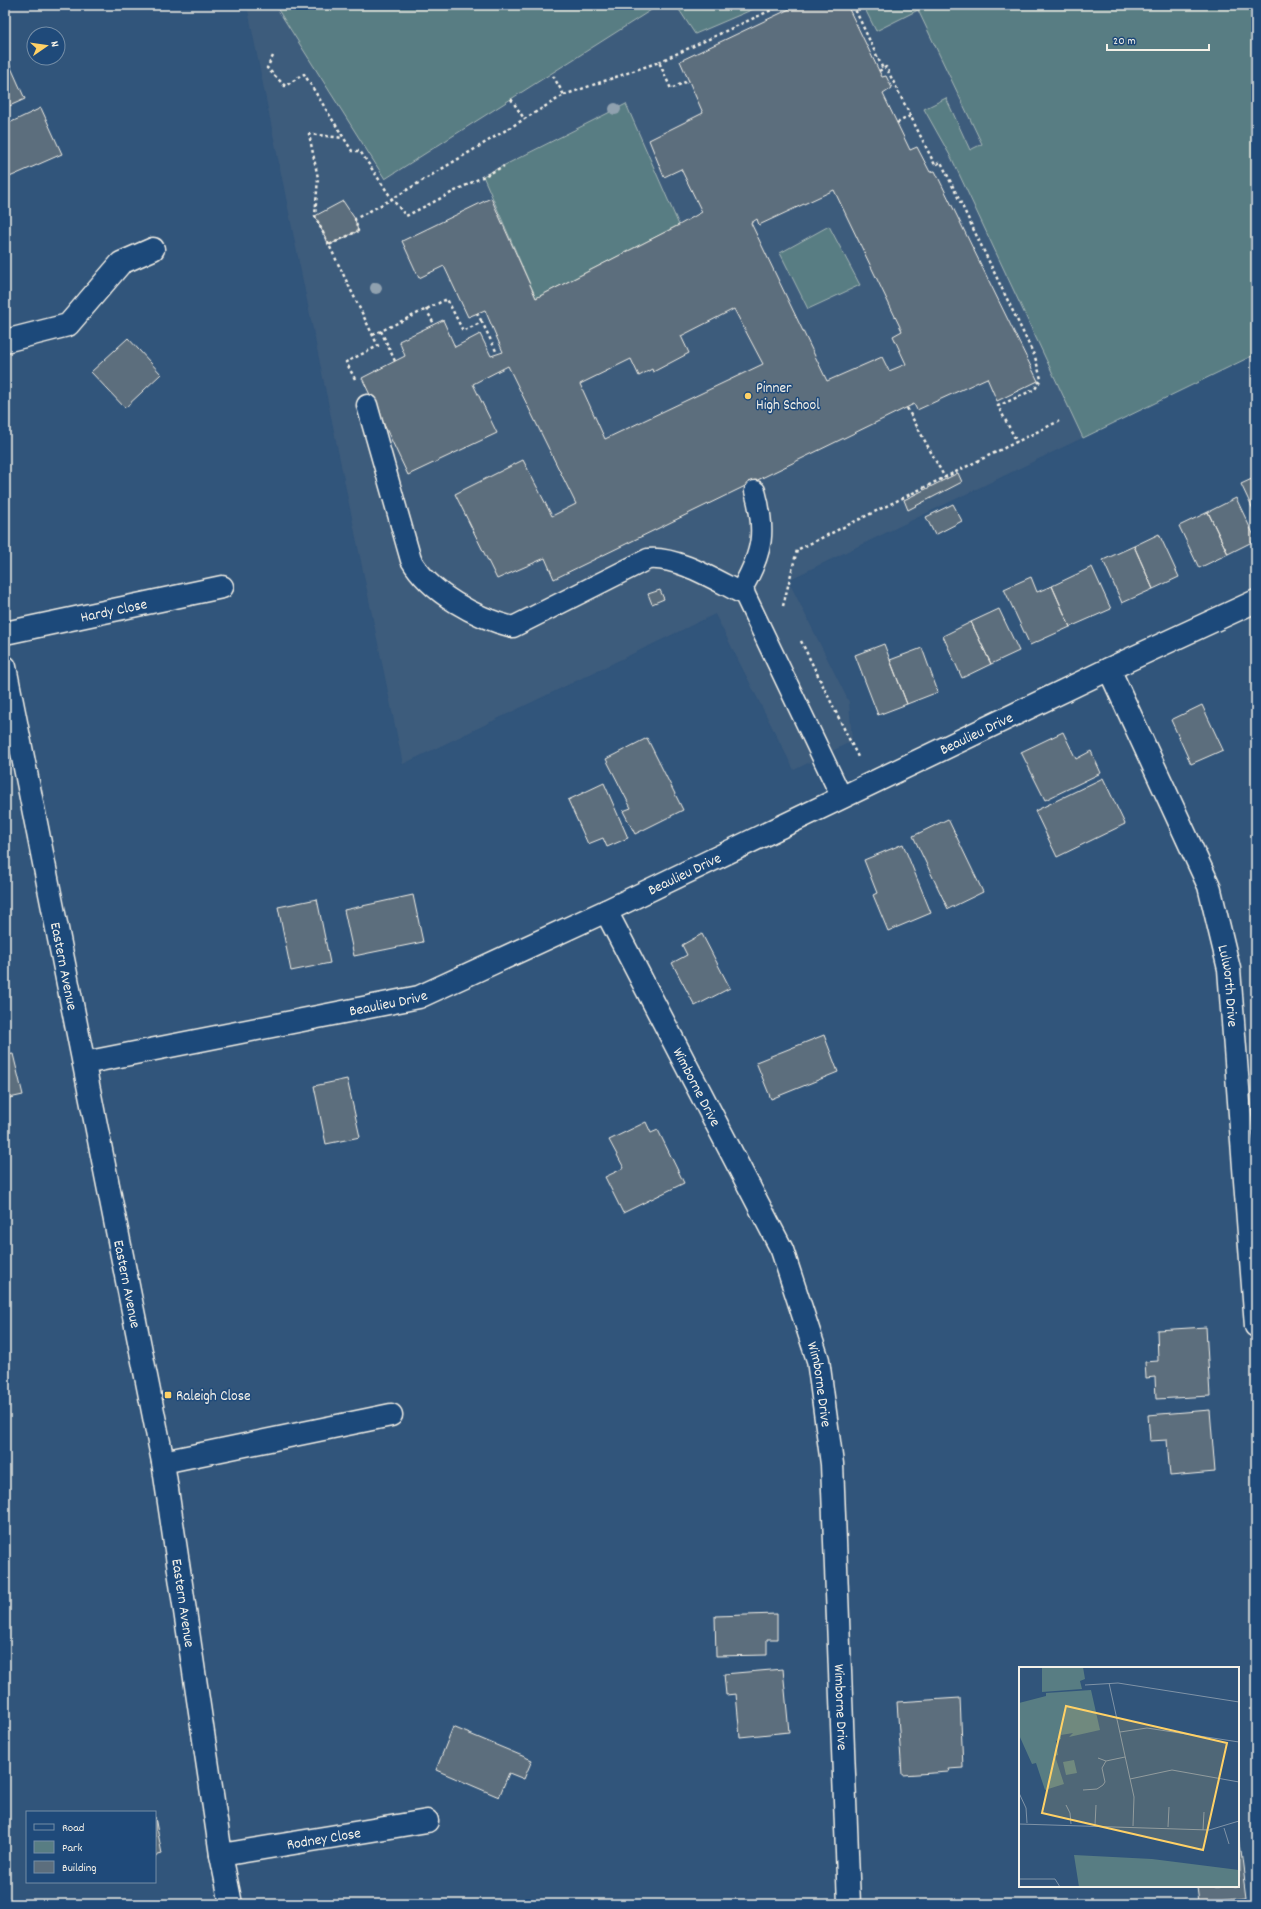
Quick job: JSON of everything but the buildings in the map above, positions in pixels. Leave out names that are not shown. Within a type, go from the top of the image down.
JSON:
[{"type":"street","points":[[5,341],[68,325],[121,263],[153,249]]},
{"type":"street","name":"Hardy Close","points":[[5,632],[222,587]]},
{"type":"street","name":"Beaulieu Drive","points":[[84,1063],[420,997],[606,911],[1109,669],[1256,600]]},
{"type":"street","name":"Eastern Avenue","points":[[5,667],[163,1462],[221,1855],[231,1904]]},
{"type":"street","name":"Lulworth Drive","points":[[1109,669],[1209,886],[1229,969],[1256,1326]]},
{"type":"street","name":"Wimborne Drive","points":[[606,911],[782,1250],[818,1360],[832,1464],[849,1904]]},
{"type":"street","points":[[163,1462],[391,1415]]},
{"type":"street","name":"Rodney Close","points":[[221,1855],[426,1821]]},
{"type":"lane","points":[[367,405],[411,560],[418,572],[430,585],[446,597],[473,612],[513,628],[648,559],[660,558],[689,568],[745,595]]},
{"type":"lane","points":[[755,491],[761,512],[761,540],[757,560],[743,587],[745,595],[842,798]]},
{"type":"path","points":[[329,245],[358,231],[355,219],[392,199],[525,120],[564,95],[658,62],[782,5]]},
{"type":"path","points":[[853,5],[883,68],[886,67],[892,82],[935,165],[941,162],[1036,357],[1041,379],[1035,388],[998,406],[1017,442]]},
{"type":"path","points":[[273,56],[267,68],[284,86],[304,74],[352,151],[360,151],[392,199],[406,216],[504,166]]},
{"type":"path","points":[[658,62],[671,89],[689,80]]},
{"type":"path","points":[[879,71],[883,68]]},
{"type":"path","points":[[552,74],[564,95]]},
{"type":"path","points":[[511,100],[525,120]]},
{"type":"path","points":[[897,123],[910,116]]},
{"type":"path","points":[[343,138],[309,134],[318,178],[315,216],[378,346],[346,362],[367,405]]},
{"type":"path","points":[[373,335],[447,299],[463,331],[482,322]]},
{"type":"path","points":[[426,309],[434,324]]},
{"type":"path","points":[[477,313],[497,353]]},
{"type":"path","points":[[381,331],[395,361]]},
{"type":"path","points":[[907,408],[945,478]]},
{"type":"path","points":[[786,613],[783,606],[797,550],[1058,421]]},
{"type":"path","points":[[797,634],[872,784]]},
{"type":"shaded area","name":"Pinner High School","points":[[247,5],[1256,5],[1256,354],[788,580],[849,702],[852,741],[794,770],[715,614],[403,764]]},
{"type":"green space","points":[[275,5],[659,5],[385,179]]},
{"type":"green space","points":[[676,5],[763,5],[695,34]]},
{"type":"green space","points":[[863,5],[1256,5],[1256,354],[1083,438],[952,159],[924,109],[946,98],[970,150],[982,144],[918,10],[876,31]]},
{"type":"green space","points":[[626,104],[679,225],[536,298],[483,176]]},
{"type":"green space","points":[[829,226],[860,285],[808,309],[780,253]]},
{"type":"place","name":"Pinner High School","points":[[748,396]]},
{"type":"place","name":"Raleigh Close","points":[[168,1395]]}]
